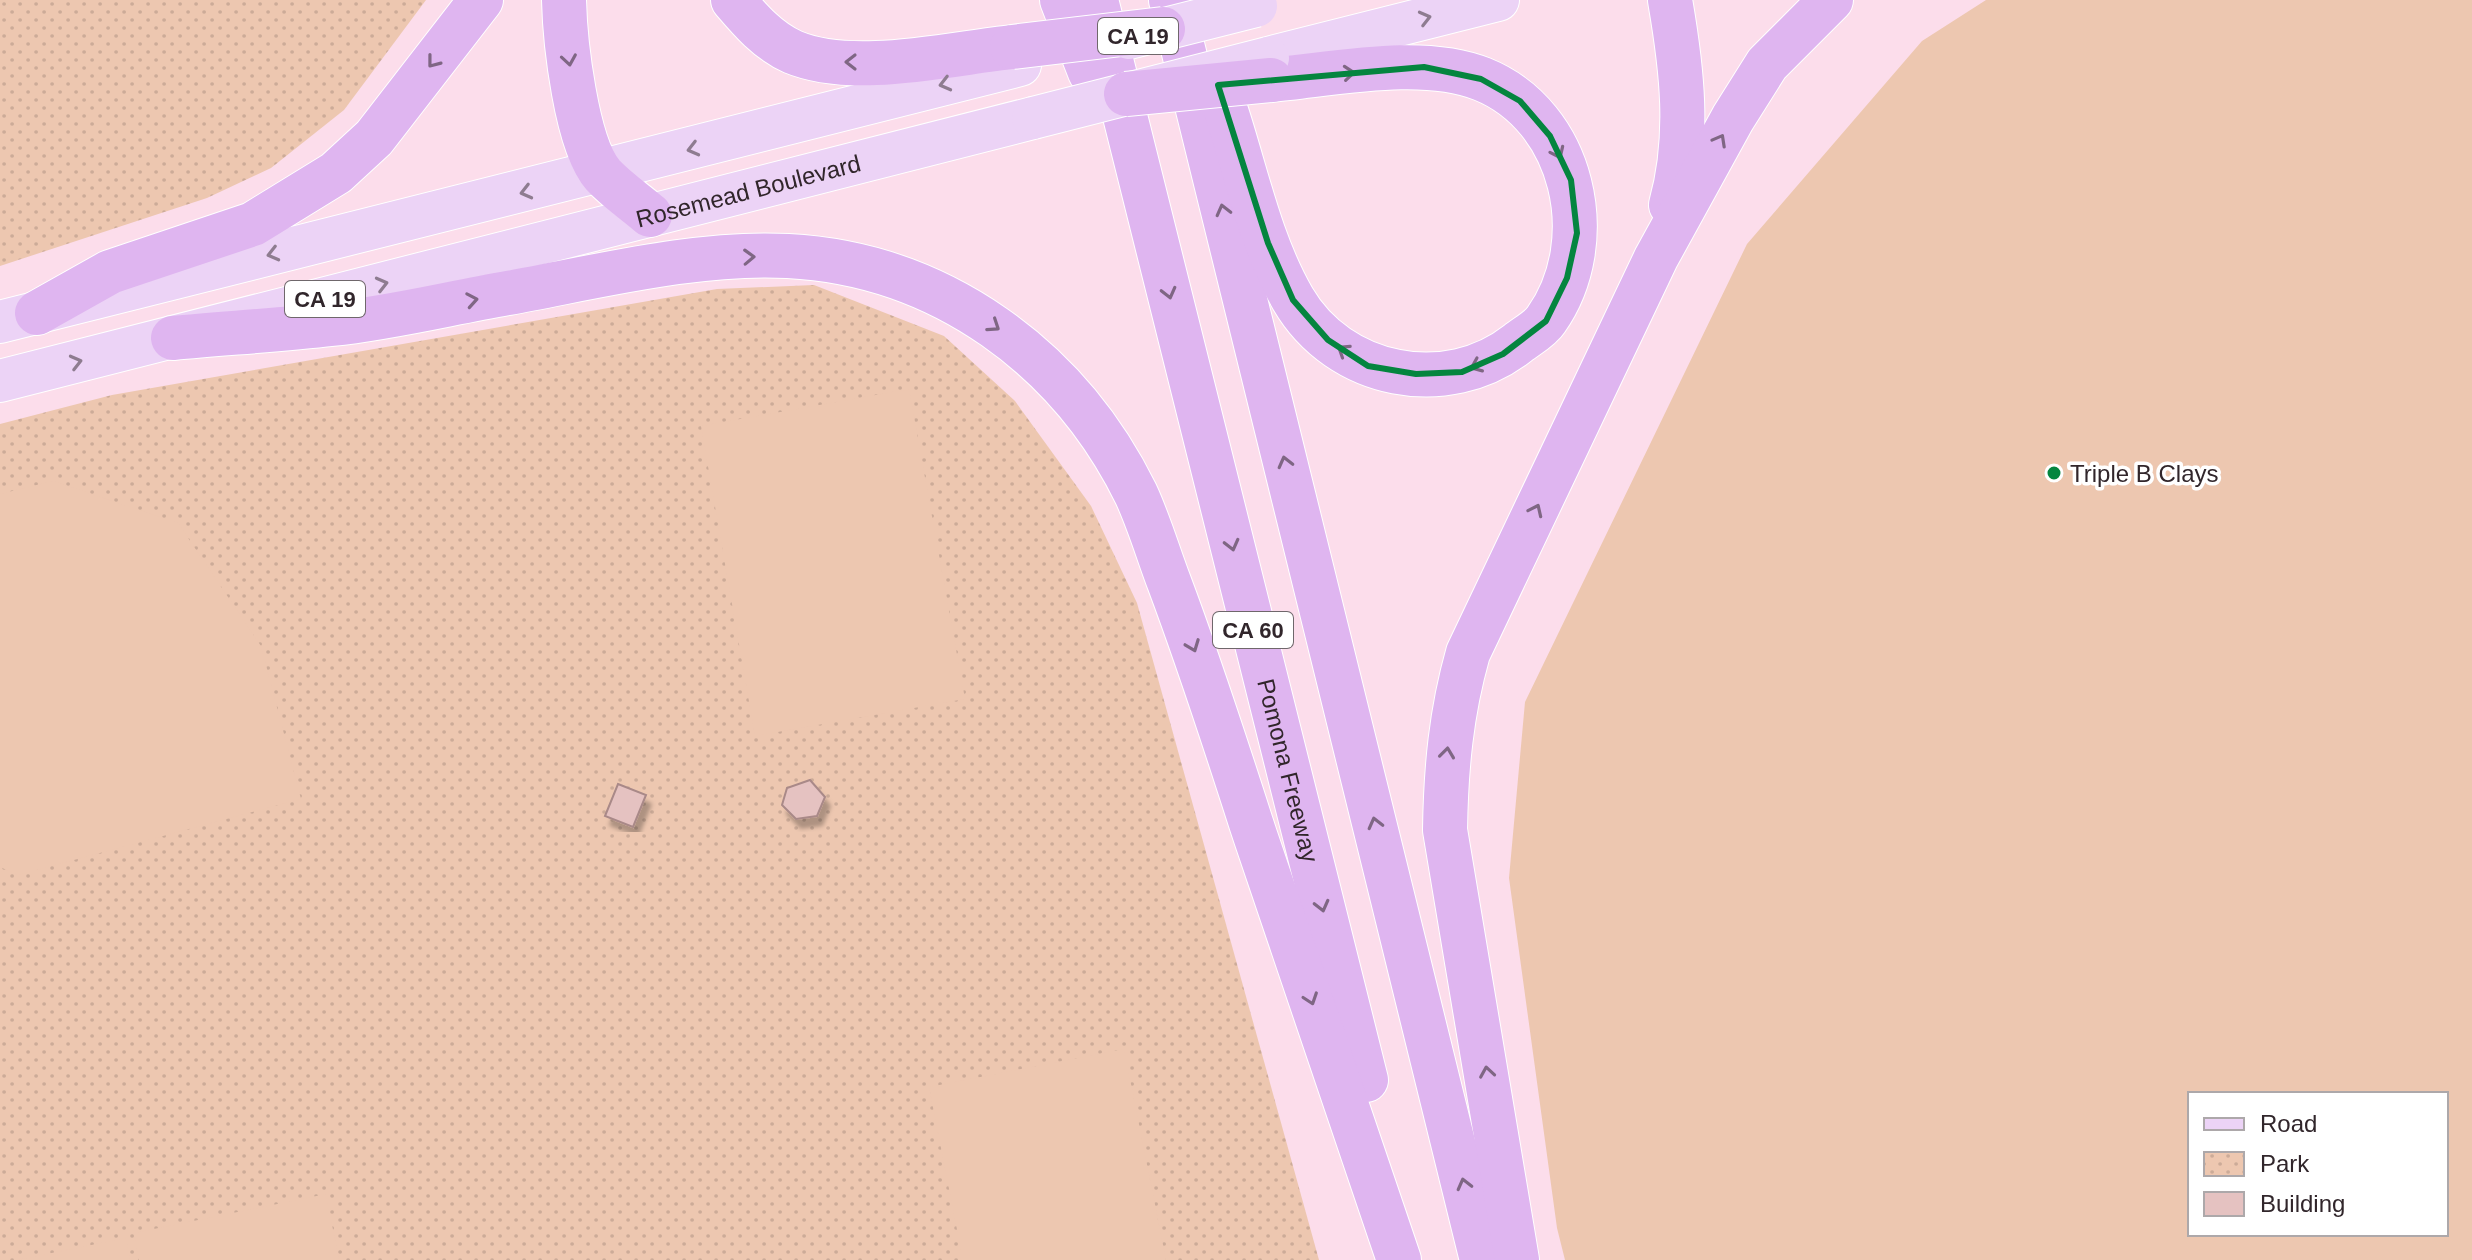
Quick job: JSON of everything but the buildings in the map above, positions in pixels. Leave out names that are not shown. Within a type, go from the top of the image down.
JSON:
[{"type":"highway","points":[[19,318],[110,272],[253,224],[336,173],[374,138],[481,0]]},
{"type":"highway","points":[[564,0],[569,66],[588,148],[601,173],[650,215]]},
{"type":"highway","points":[[733,0],[758,29],[792,51],[832,62],[1016,56],[1175,10],[1268,243],[1293,300],[1328,340],[1368,366],[1416,374],[1462,372],[1503,354],[1546,321],[1567,278],[1577,233],[1571,180],[1550,136],[1520,101],[1481,79],[1424,67],[1270,69],[1126,94]]},
{"type":"highway","points":[[1062,0],[1155,237]]},
{"type":"highway","name":"Pomona Freeway","points":[[1096,0],[1411,1260]]},
{"type":"highway","points":[[1656,258],[1679,175],[1684,115],[1670,0]]},
{"type":"highway","points":[[1517,1260],[1445,830],[1446,766],[1453,706],[1468,653],[1656,258],[1767,64],[1831,0]]},
{"type":"highway","name":"CA 60","points":[[1175,10],[1482,1260]]},
{"type":"highway","points":[[173,338],[336,324],[671,265],[786,255],[845,262],[896,275],[949,298],[996,326],[1036,357],[1070,394],[1102,436],[1136,494],[1206,680],[1399,1260]]},
{"type":"main road","points":[[1270,69],[1498,0]]},
{"type":"main road","name":"CA 19","points":[[1175,10],[1268,3]]},
{"type":"main road","name":"CA 19","points":[[19,318],[601,173],[1016,56]]},
{"type":"main road","name":"Rosemead Boulevard","points":[[0,381],[1126,94]]},
{"type":"highlighted area","points":[[1424,67],[1481,79],[1520,101],[1550,136],[1571,180],[1577,233],[1567,278],[1546,321],[1503,354],[1462,372],[1416,374],[1368,366],[1328,340],[1293,300],[1268,243],[1218,85]]},
{"type":"green space","points":[[0,0],[426,0],[344,110],[271,168],[207,198],[0,266]]},
{"type":"green space","name":"Triple B Clays","points":[[1986,0],[2472,0],[2472,1260],[1565,1260],[1557,1228],[1509,878],[1525,702],[1747,244],[1922,41]]},
{"type":"green space","points":[[814,285],[944,336],[1015,401],[1091,506],[1137,603],[1319,1260],[0,1260],[0,424],[112,395],[717,289]]},
{"type":"green space","points":[[909,389],[965,699],[755,736],[701,426]]},
{"type":"green space","points":[[53,481],[178,523],[261,646],[301,799],[18,875],[0,867],[0,494]]},
{"type":"green space","points":[[1124,1049],[1166,1260],[963,1260],[929,1087]]},
{"type":"green space","points":[[326,1194],[339,1260],[139,1260],[134,1233]]},
{"type":"green space","points":[[126,1238],[130,1260],[17,1260]]},
{"type":"place","name":"Triple B Clays","points":[[2054,473]]}]
